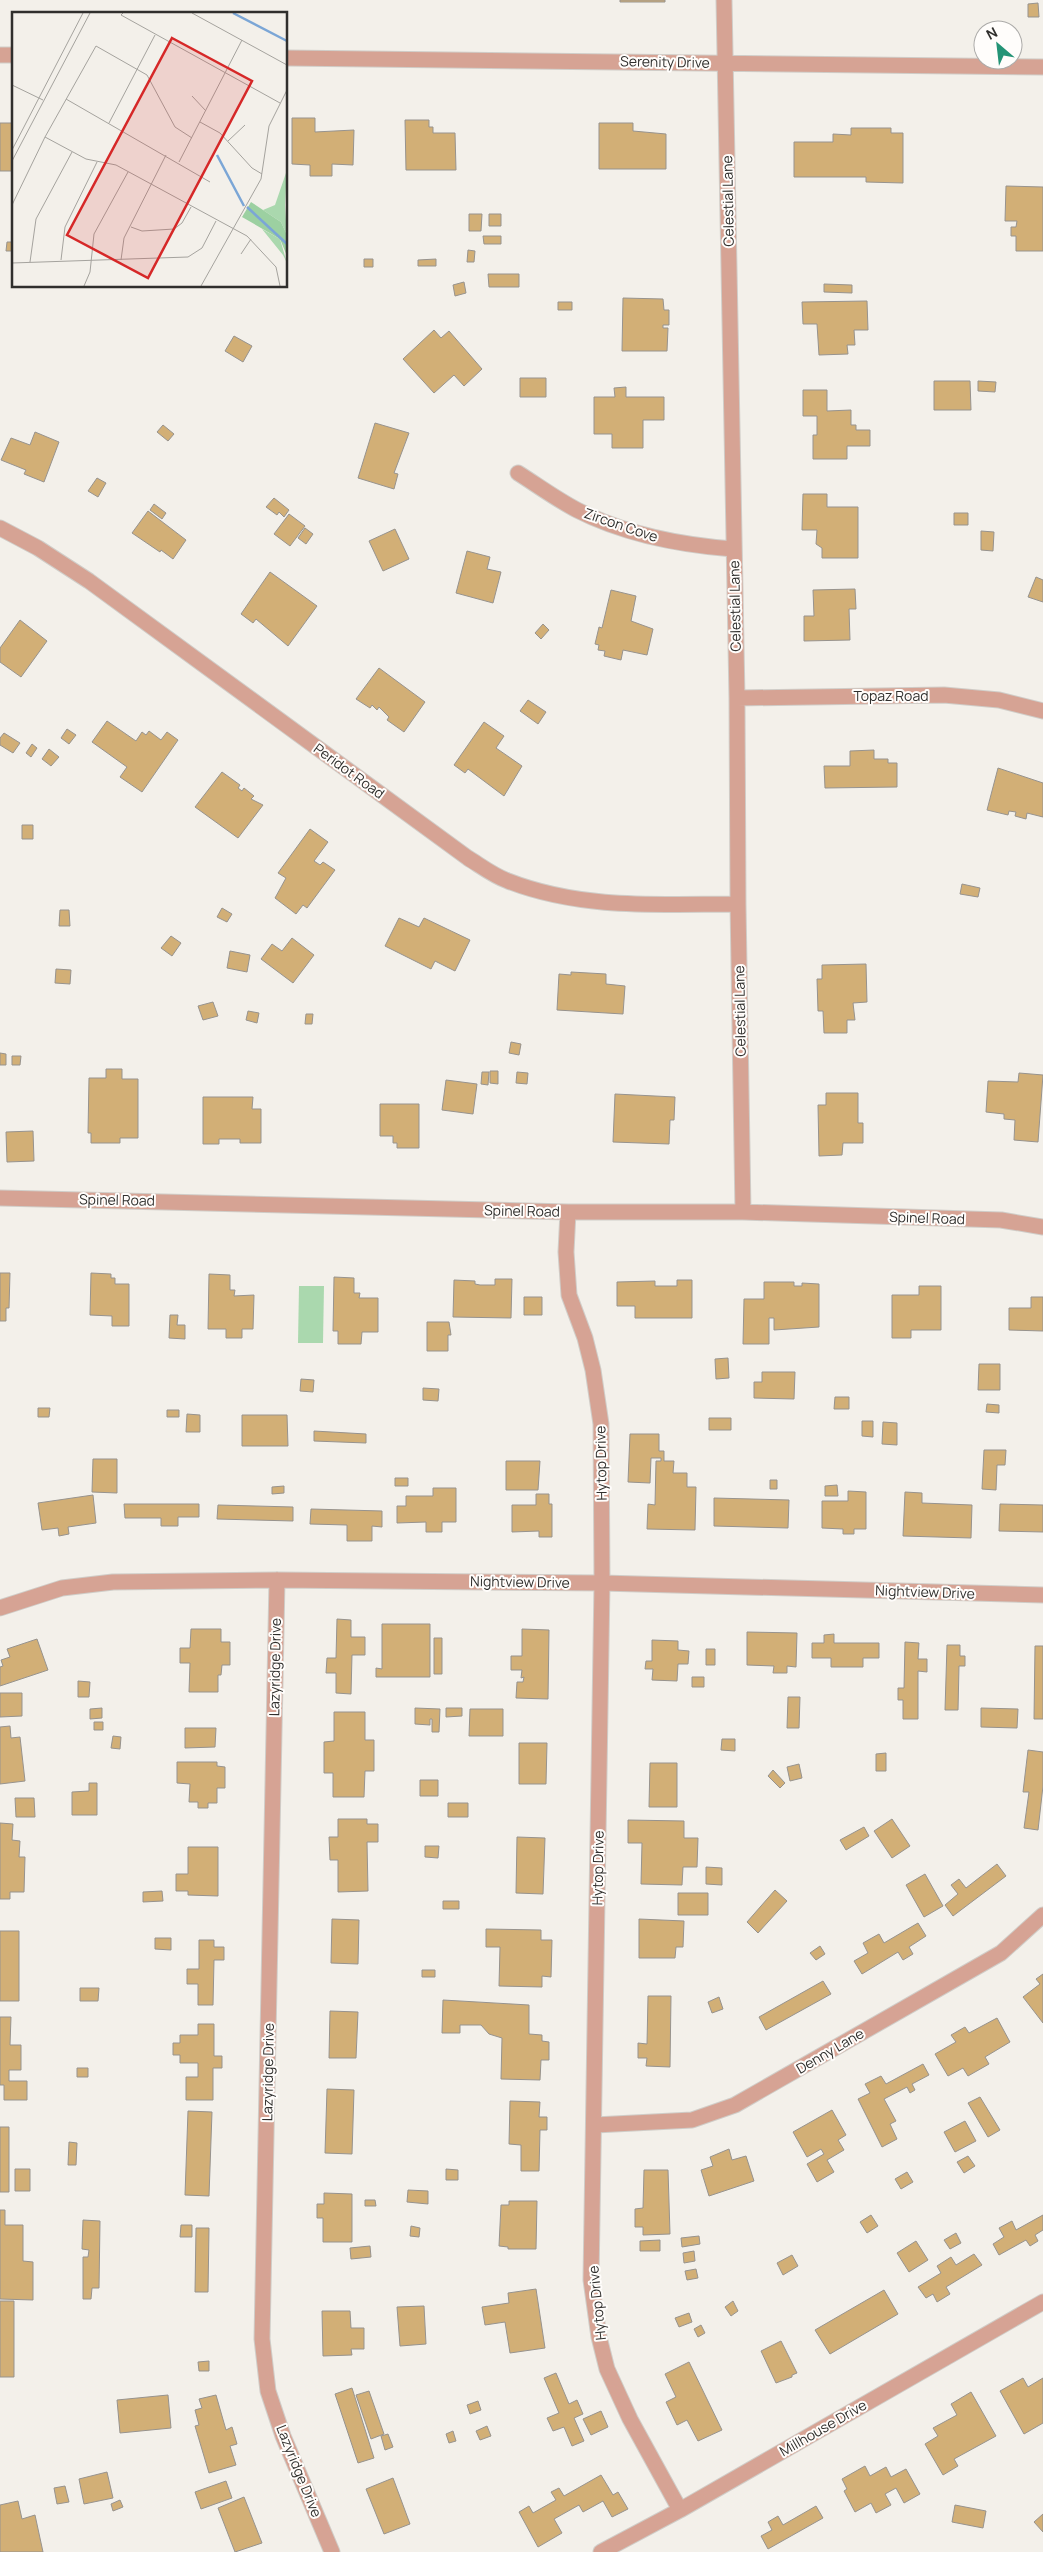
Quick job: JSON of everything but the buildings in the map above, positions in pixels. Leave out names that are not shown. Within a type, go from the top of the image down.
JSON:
[{"type":"street","name":"Celestial Lane","points":[[724,0],[737,698],[743,1212]]},
{"type":"street","name":"Serenity Drive","points":[[288,58],[1043,68]]},
{"type":"street","name":"Zircon Cove","points":[[518,473],[577,510],[616,524],[681,544],[733,549]]},
{"type":"street","name":"Peridot Road","points":[[0,528],[38,548],[89,581],[468,858],[506,880],[543,893],[586,902],[738,904]]},
{"type":"street","name":"Topaz Road","points":[[737,698],[944,695],[999,700],[1043,711]]},
{"type":"street","name":"Spinel Road","points":[[0,1198],[568,1212],[743,1212],[1001,1220],[1043,1227]]},
{"type":"street","name":"Hytop Drive","points":[[568,1212],[566,1252],[569,1295],[591,1362],[601,1424],[602,1584],[591,2280],[599,2337],[607,2369],[680,2510]]},
{"type":"street","name":"Nightview Drive","points":[[0,1608],[62,1588],[113,1582],[277,1580],[602,1584],[1043,1595]]},
{"type":"street","name":"Lazyridge Drive","points":[[277,1580],[262,2339],[268,2391],[283,2436],[332,2552]]},
{"type":"street","name":"Denny Lane","points":[[594,2125],[692,2120],[735,2106],[1001,1953],[1043,1915]]},
{"type":"street","name":"Millhouse Drive","points":[[601,2552],[680,2510],[1043,2302]]},
{"type":"green space","points":[[299,1286],[324,1286],[323,1343],[298,1343]]}]
